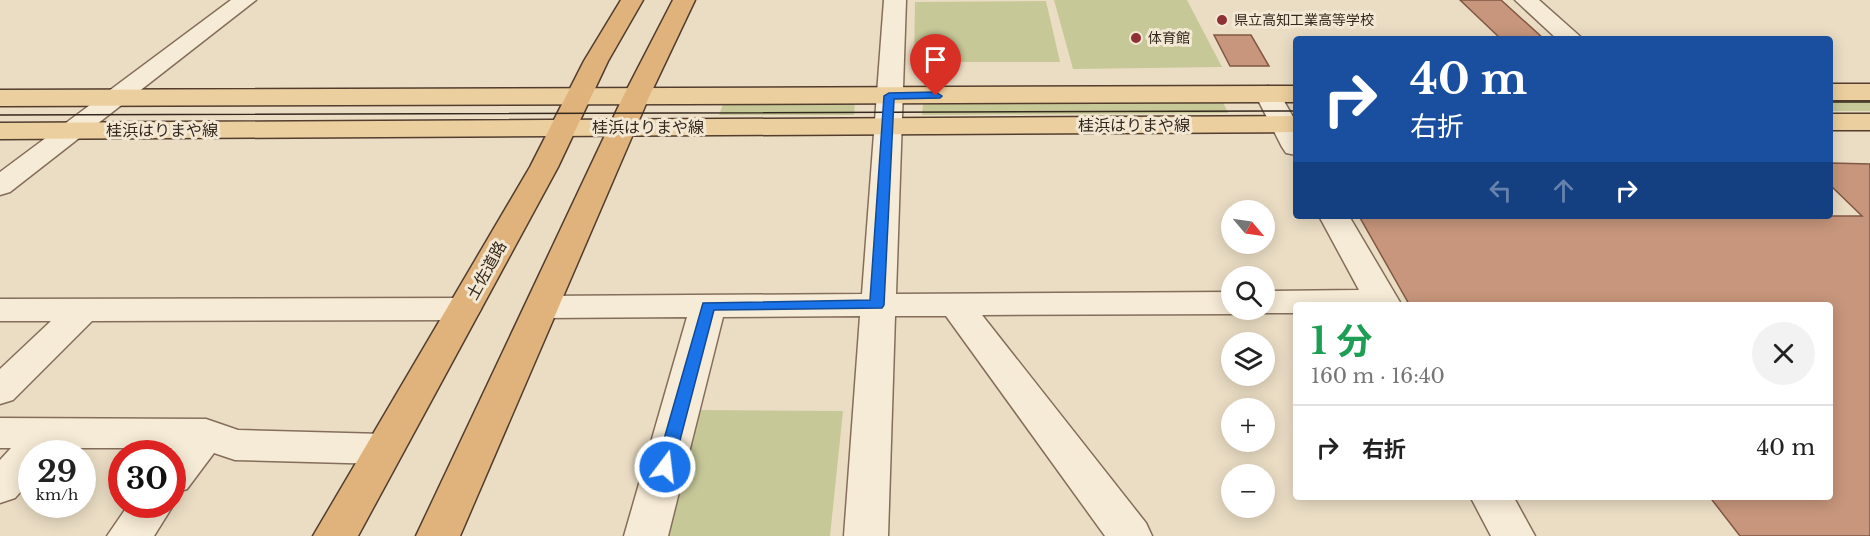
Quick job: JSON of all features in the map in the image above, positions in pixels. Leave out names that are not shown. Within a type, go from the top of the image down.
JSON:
[{"type":"highway","name":"土佐道路","points":[[335,536],[565,128],[596,61],[632,0]]},
{"type":"highway","points":[[438,536],[630,112],[684,0]]},
{"type":"main road","points":[[1833,92],[1870,92]]},
{"type":"main road","name":"桂浜はりまや線","points":[[0,130],[565,128],[630,112],[888,111],[1293,94]]},
{"type":"main road","name":"桂浜はりまや線","points":[[0,98],[579,97],[630,112]]},
{"type":"main road","name":"桂浜はりまや線","points":[[888,111],[1292,132]]},
{"type":"main road","points":[[1833,122],[1870,122]]},
{"type":"street","points":[[0,186],[244,0]]},
{"type":"street","points":[[866,536],[895,0]]},
{"type":"street","points":[[1526,0],[1568,36]]},
{"type":"street","points":[[1268,94],[1292,132]]},
{"type":"street","points":[[1336,219],[1382,302]]},
{"type":"street","points":[[1275,302],[1293,302]]},
{"type":"street","points":[[543,307],[1221,303]]},
{"type":"street","points":[[955,304],[1130,536]]},
{"type":"street","points":[[646,536],[708,306]]},
{"type":"street","points":[[0,310],[464,309]]},
{"type":"street","points":[[0,391],[83,310]]},
{"type":"street","points":[[0,433],[206,434],[235,445],[383,449]]},
{"type":"street","points":[[0,488],[49,434]]},
{"type":"street","points":[[186,460],[206,434]]},
{"type":"street","points":[[1493,500],[1513,536]]},
{"type":"street","points":[[129,536],[142,518]]},
{"type":"green space","name":"体育館","points":[[1054,0],[1187,0],[1222,67],[1073,69]]},
{"type":"green space","points":[[1046,1],[1060,62],[914,62],[915,2]]},
{"type":"green space","points":[[1833,99],[1870,99],[1870,111],[1833,111]]},
{"type":"green space","points":[[724,102],[855,102],[854,115],[719,115]]},
{"type":"green space","points":[[1223,102],[1228,113],[922,115],[923,103]]},
{"type":"green space","points":[[697,410],[843,411],[830,536],[663,536]]},
{"type":"building","points":[[1460,0],[1501,0],[1541,36],[1498,36]]},
{"type":"building","points":[[1214,35],[1251,35],[1269,66],[1230,66]]},
{"type":"building","points":[[1833,163],[1870,164],[1870,536],[1740,536],[1712,500],[1833,500],[1833,302],[1408,302],[1361,219],[1833,219],[1833,216],[1862,216],[1833,188]]},
{"type":"tram line","points":[[1833,102],[1870,102]]},
{"type":"tram line","points":[[0,115],[1293,111]]},
{"type":"place","name":"県立高知工業高等学校","points":[[1222,20]]},
{"type":"place","name":"体育館","points":[[1136,38]]},
{"type":"route","points":[[665,467],[708,306],[877,305],[889,96],[936,96]]}]
